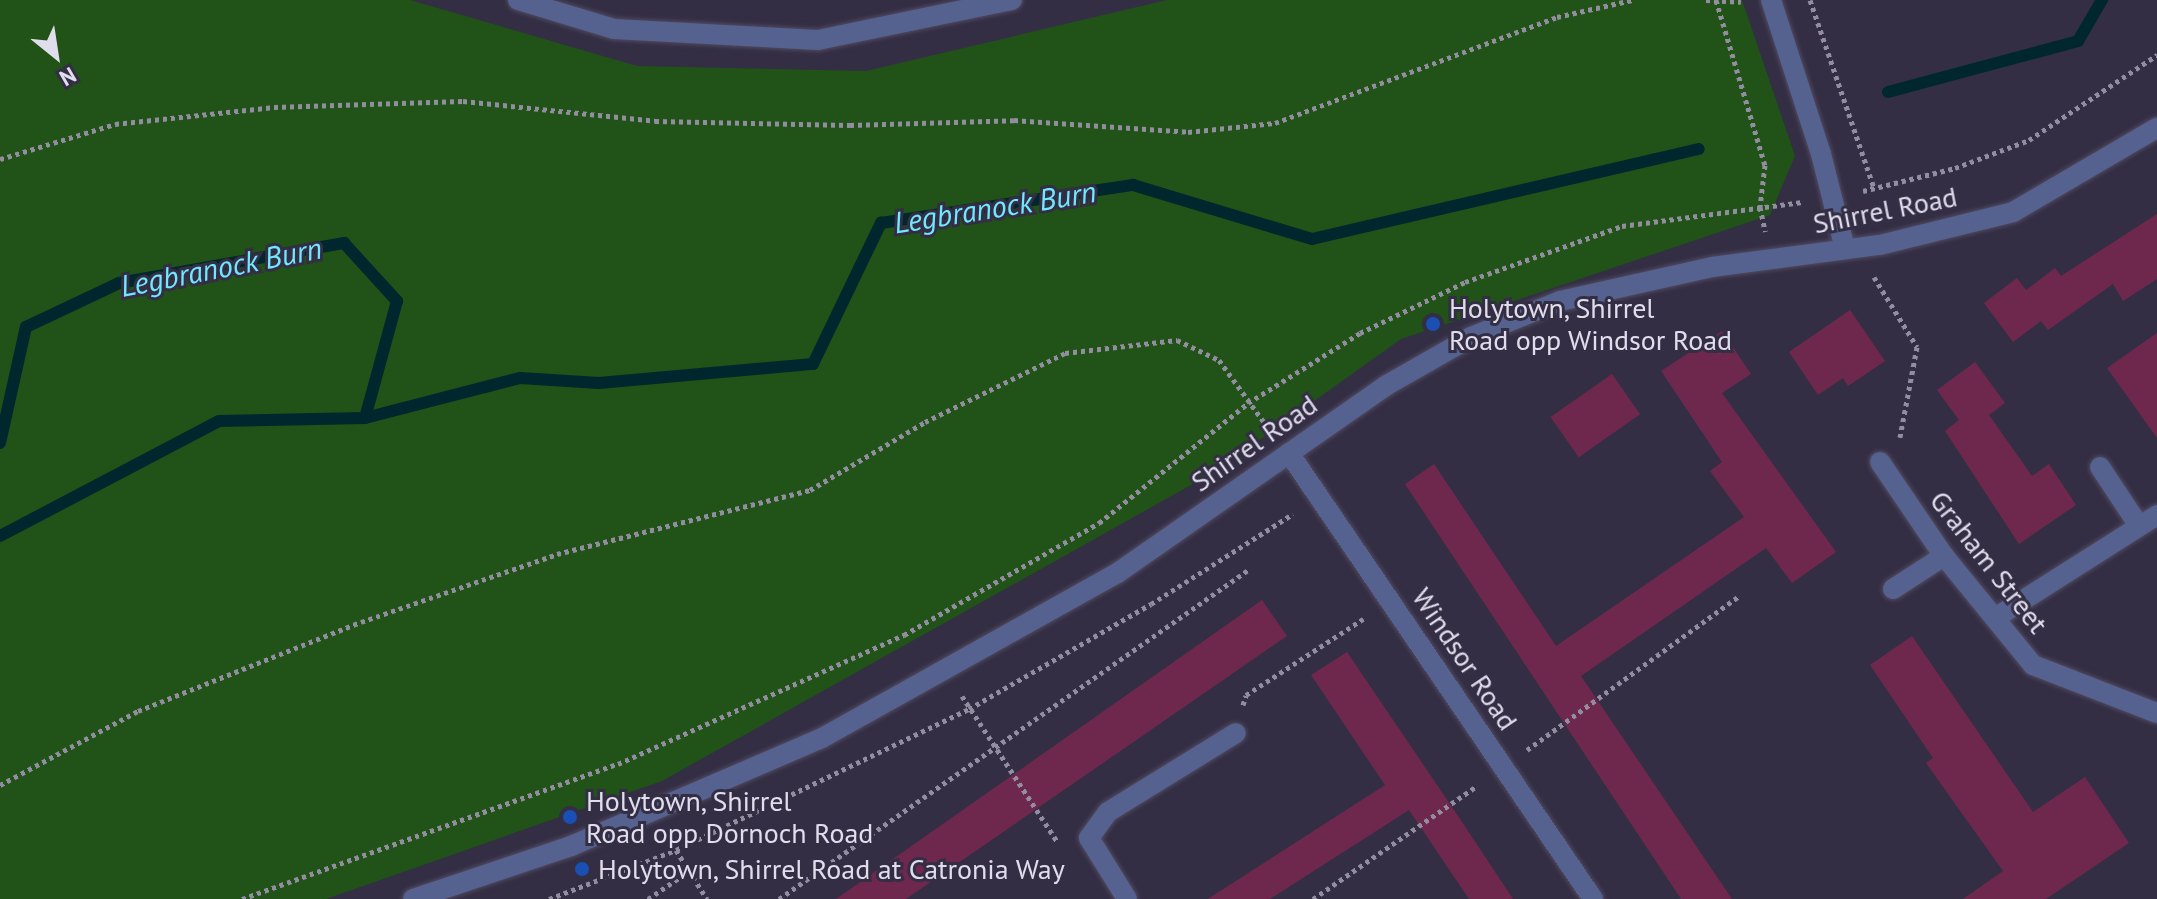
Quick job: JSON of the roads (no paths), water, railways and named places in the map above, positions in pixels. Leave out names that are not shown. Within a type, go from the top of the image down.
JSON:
[{"type":"street","points":[[518,0],[614,29],[818,40],[1012,0]]},
{"type":"street","points":[[1771,0],[1821,154],[1830,199],[1852,248]]},
{"type":"street","name":"Shirrel Road","points":[[413,899],[571,846],[822,738],[1116,574],[1387,385],[1471,337],[1560,301],[1712,267],[1852,248],[2013,212],[2157,128]]},
{"type":"street","name":"Windsor Road","points":[[1289,453],[1593,899]]},
{"type":"street","name":"Graham Street","points":[[1880,462],[1944,556],[2033,665],[2157,713]]},
{"type":"street","points":[[1995,618],[2148,520],[2100,467]]},
{"type":"street","points":[[1893,589],[1944,556]]},
{"type":"street","points":[[1127,899],[1089,838],[1108,812],[1236,733]]},
{"type":"waterway","name":"Legbranock Burn","points":[[1888,92],[2078,41],[2102,0]]},
{"type":"waterway","name":"Legbranock Burn","points":[[0,443],[26,327],[119,283],[344,243],[397,301],[365,418],[520,378],[599,383],[813,364],[881,223],[1133,185],[1312,239],[1699,149]]},
{"type":"waterway","name":"Legbranock Burn","points":[[0,536],[219,421],[365,418]]},
{"type":"place","name":"Holytown, Shirrel Road opp Windsor Road","points":[[1433,324]]},
{"type":"place","name":"Holytown, Shirrel Road opp Dornoch Road","points":[[570,817]]},
{"type":"place","name":"Holytown, Shirrel Road at Catronia Way","points":[[582,869]]}]
